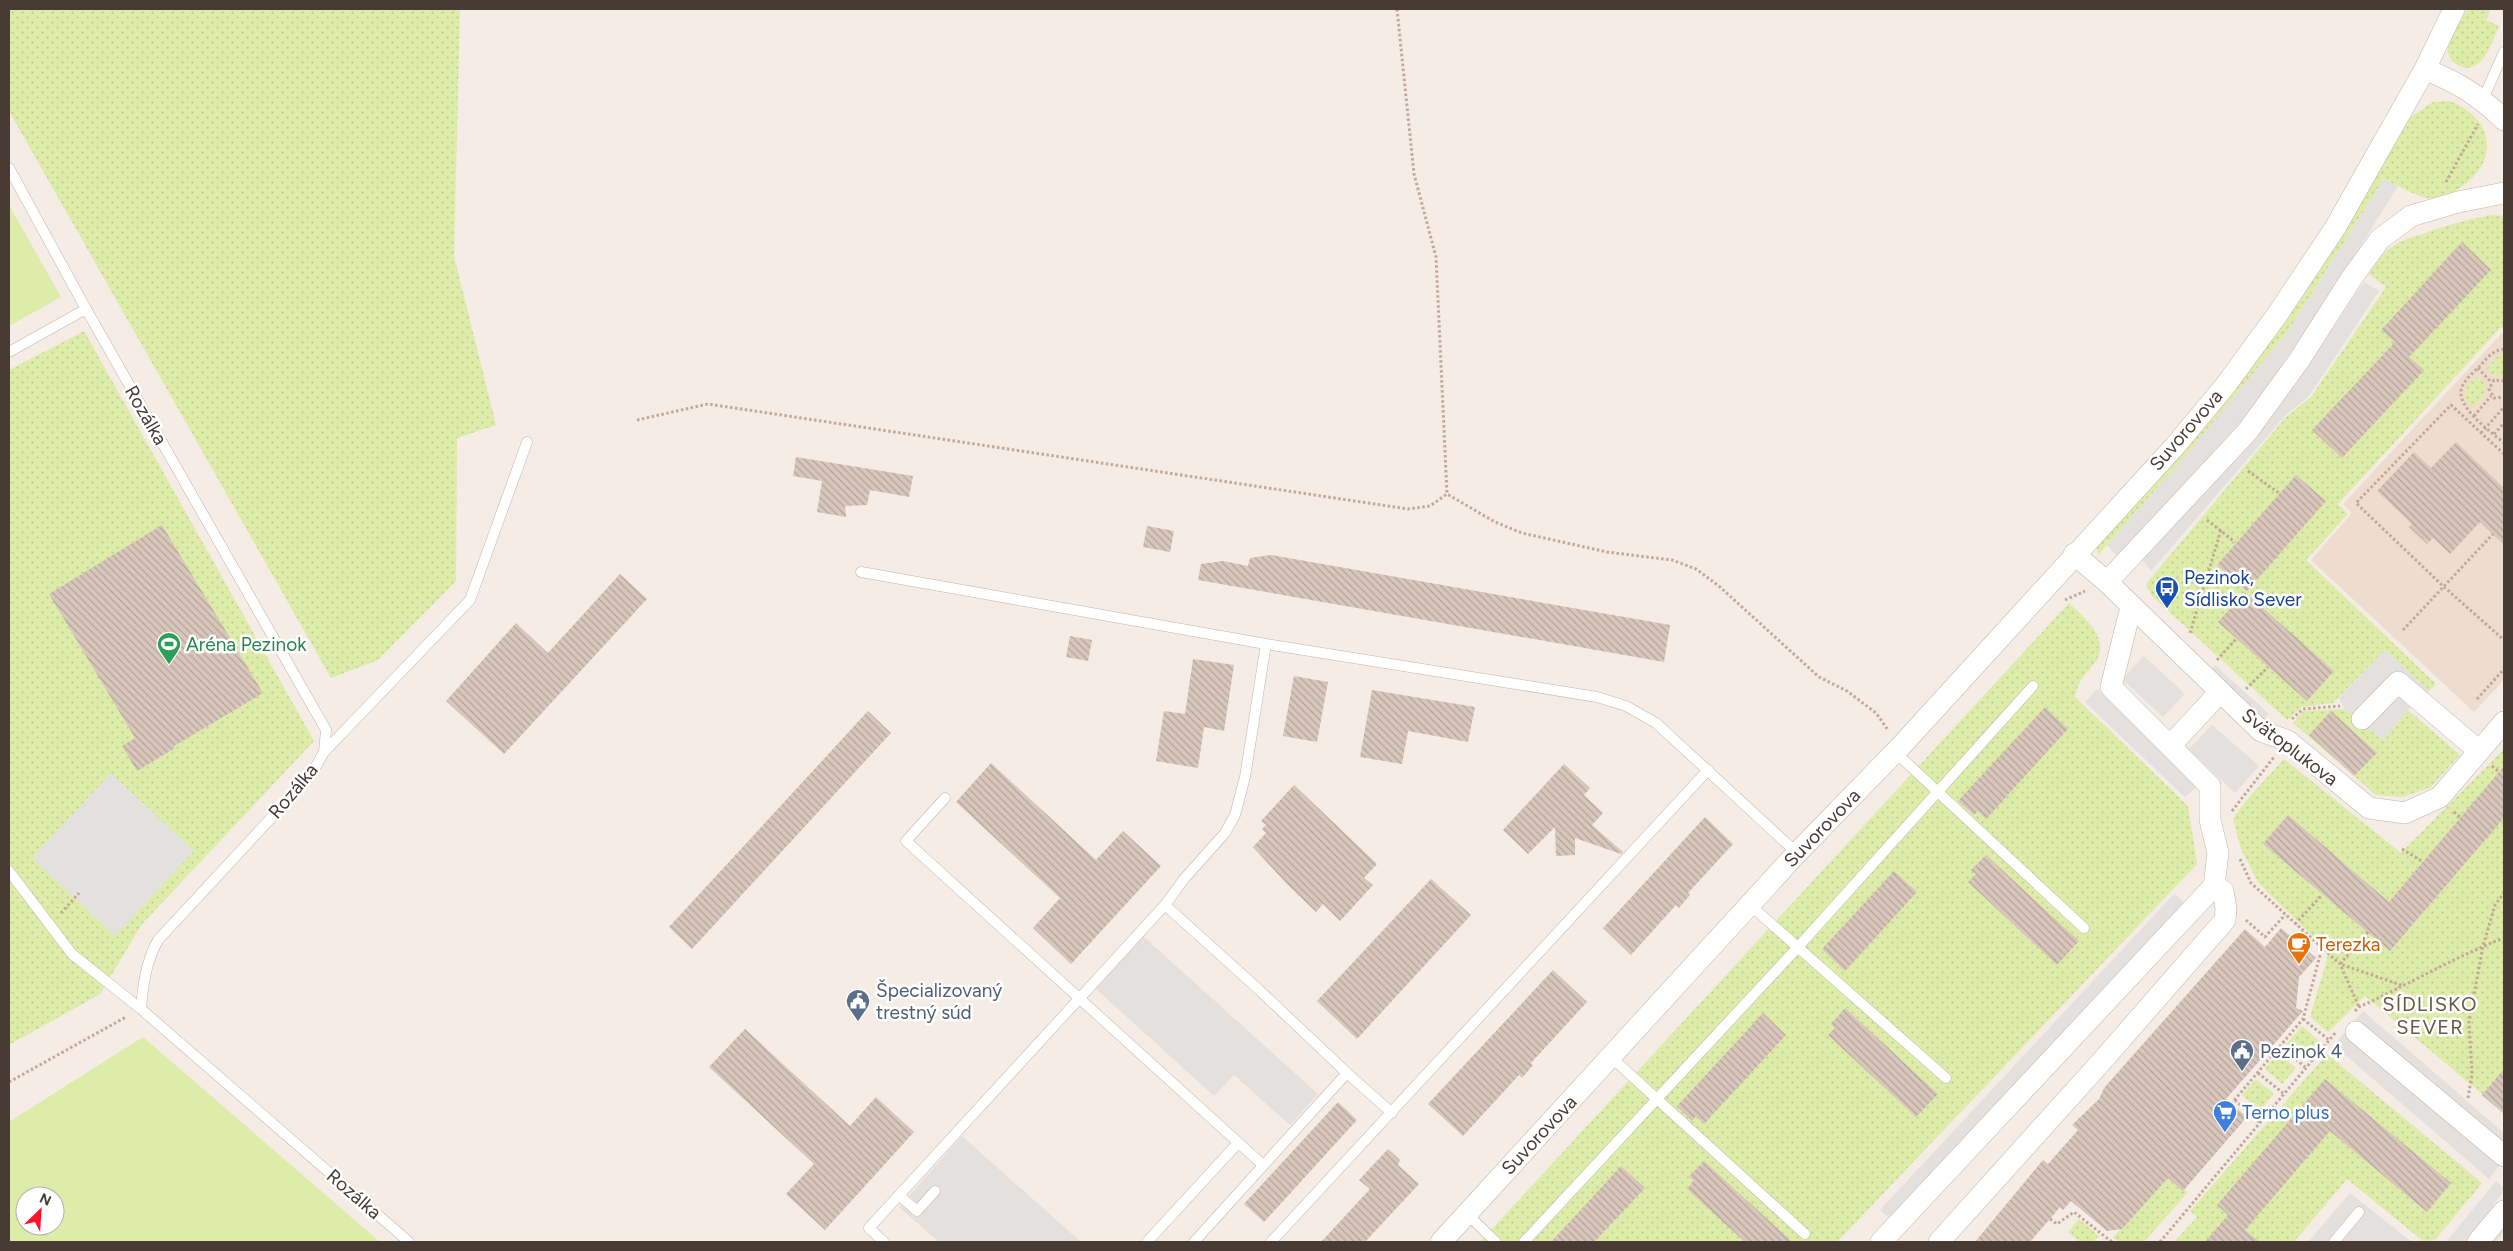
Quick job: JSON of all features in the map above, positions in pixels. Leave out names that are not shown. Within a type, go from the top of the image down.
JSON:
[{"type":"street","name":"Suvorovova","points":[[1441,1242],[1798,853],[1898,749],[2074,554],[2175,446],[2224,386],[2277,315],[2335,228],[2425,69],[2454,9]]},
{"type":"street","points":[[2425,69],[2460,84],[2482,109],[2504,120]]},
{"type":"street","points":[[2107,582],[2247,432],[2300,359],[2351,279],[2380,239],[2396,225],[2411,216],[2504,193]]},
{"type":"street","name":"Svätoplukova","points":[[2074,554],[2107,582],[2261,731],[2287,733],[2369,808],[2405,813],[2440,796],[2504,722]]},
{"type":"street","points":[[1884,1241],[2214,886],[2218,853],[2210,820],[2210,786],[2110,687],[2131,607]]},
{"type":"street","points":[[2362,719],[2398,682],[2479,751]]},
{"type":"street","points":[[2170,746],[2220,692]]},
{"type":"street","points":[[1939,1242],[2102,1061],[2225,920],[2226,908],[2223,891],[2214,886]]},
{"type":"street","points":[[2350,1024],[2504,1156]]},
{"type":"street","points":[[2478,1242],[2504,1211]]},
{"type":"lane","points":[[2482,109],[2504,52]]},
{"type":"lane","name":"Rozálka","points":[[9,168],[86,310],[326,730],[324,752],[311,775],[158,940],[150,954],[144,976],[141,1009],[409,1242]]},
{"type":"lane","points":[[9,352],[86,310]]},
{"type":"lane","points":[[324,752],[470,600],[527,442]]},
{"type":"lane","points":[[861,572],[1266,644],[1597,697],[1626,706],[1656,723],[1798,853]]},
{"type":"lane","points":[[884,1242],[868,1228],[1165,906],[1184,880],[1226,833],[1235,815],[1245,778],[1266,644]]},
{"type":"lane","points":[[1524,1242],[1798,947],[2033,686]]},
{"type":"lane","points":[[1898,749],[1937,792],[2084,928]]},
{"type":"lane","points":[[1271,1242],[1708,770]]},
{"type":"lane","points":[[945,798],[906,841],[1263,1165]]},
{"type":"lane","points":[[9,871],[72,954],[141,1009]]},
{"type":"lane","points":[[1750,905],[1946,1078]]},
{"type":"lane","points":[[1165,906],[1392,1113]]},
{"type":"lane","points":[[1612,1056],[1656,1099],[1805,1234]]},
{"type":"lane","points":[[1194,1242],[1346,1073]]},
{"type":"lane","points":[[1147,1242],[1238,1143]]},
{"type":"lane","points":[[900,1195],[917,1210],[935,1191]]},
{"type":"lane","points":[[2334,1242],[2359,1212]]},
{"type":"lane","points":[[1467,1214],[1496,1242]]},
{"type":"path","points":[[1397,9],[1414,174],[1436,257],[1447,494]]},
{"type":"path","points":[[2445,184],[2482,109]]},
{"type":"path","points":[[2504,349],[2494,352],[2462,386],[2460,393],[2461,401],[2474,416],[2504,443]]},
{"type":"path","points":[[2478,368],[2491,382]]},
{"type":"path","points":[[2504,381],[2499,379],[2491,382],[2488,389],[2492,396],[2497,399],[2504,397]]},
{"type":"path","points":[[2474,416],[2492,396]]},
{"type":"path","points":[[637,420],[708,404],[1408,509],[1430,506],[1447,494]]},
{"type":"path","points":[[2504,454],[2452,405],[2356,503],[2443,586],[2504,640]]},
{"type":"path","points":[[2481,432],[2504,407]]},
{"type":"path","points":[[2494,434],[2504,423]]},
{"type":"path","points":[[2248,471],[2279,493]]},
{"type":"path","points":[[1447,494],[1495,522],[1522,533],[1607,552],[1672,560],[1696,570],[1720,587],[1819,677],[1847,691],[1876,713],[1898,749]]},
{"type":"path","points":[[2207,520],[2235,542]]},
{"type":"path","points":[[2189,636],[2220,530]]},
{"type":"path","points":[[2404,630],[2493,534]]},
{"type":"path","points":[[2060,606],[2066,599],[2107,582]]},
{"type":"path","points":[[2216,661],[2237,638]]},
{"type":"path","points":[[2246,689],[2268,667]]},
{"type":"path","points":[[2477,699],[2504,669]]},
{"type":"path","points":[[2231,812],[2303,709],[2340,706]]},
{"type":"path","points":[[2402,849],[2423,862]]},
{"type":"path","points":[[2238,855],[2251,883],[2340,964],[2405,986]]},
{"type":"path","points":[[57,917],[79,893]]},
{"type":"path","points":[[2468,1102],[2472,1074],[2469,1022],[2483,946],[2495,905],[2504,893]]},
{"type":"path","points":[[2296,924],[2322,895]]},
{"type":"path","points":[[2242,917],[2266,937],[2285,915]]},
{"type":"path","points":[[2340,964],[2368,932]]},
{"type":"path","points":[[2160,1242],[2329,1040],[2350,1024],[2359,1007],[2483,946],[2504,938]]},
{"type":"path","points":[[2231,1104],[2303,1019],[2322,948]]},
{"type":"path","points":[[2340,964],[2359,1007]]},
{"type":"path","points":[[2350,1024],[2359,1007]]},
{"type":"path","points":[[9,1082],[128,1017]]},
{"type":"path","points":[[2303,1019],[2329,1040]]},
{"type":"path","points":[[2281,1046],[2306,1068]]},
{"type":"path","points":[[2258,1073],[2283,1094]]},
{"type":"path","points":[[2235,1100],[2259,1122]]},
{"type":"path","points":[[2050,1218],[2057,1224],[2074,1212],[2112,1242]]},
{"type":"shaded area","points":[[2384,179],[2398,186],[2323,306],[2246,416],[2119,558],[2107,545],[2188,453],[2288,331]]},
{"type":"shaded area","points":[[2364,282],[2379,291],[2309,396],[2284,417],[2151,571],[2142,560],[2271,409],[2295,384]]},
{"type":"shaded area","points":[[2502,333],[2504,335],[2504,680],[2474,712],[2311,560],[2352,513],[2343,504]]},
{"type":"shaded area","points":[[2385,650],[2429,691],[2408,710],[2383,740],[2345,709],[2339,698]]},
{"type":"shaded area","points":[[2144,656],[2185,694],[2163,717],[2122,679]]},
{"type":"shaded area","points":[[2215,665],[2269,714],[2258,724],[2206,675]]},
{"type":"shaded area","points":[[2097,689],[2199,785],[2185,797],[2085,702]]},
{"type":"shaded area","points":[[2212,725],[2259,766],[2235,793],[2189,749]]},
{"type":"shaded area","points":[[111,773],[194,851],[115,936],[32,858]]},
{"type":"shaded area","points":[[2174,894],[2200,915],[1903,1231],[1880,1210]]},
{"type":"shaded area","points":[[1143,936],[1318,1094],[1290,1125],[1234,1075],[1214,1096],[1096,989]]},
{"type":"shaded area","points":[[2363,1011],[2504,1133],[2504,1160],[2489,1179],[2334,1045]]},
{"type":"shaded area","points":[[962,1136],[1081,1242],[939,1242],[899,1207]]},
{"type":"shaded area","points":[[2496,1181],[2504,1188],[2504,1192],[2493,1204],[2504,1214],[2504,1232],[2496,1242],[2446,1242]]},
{"type":"shaded area","points":[[2350,1193],[2412,1242],[2308,1242]]},
{"type":"green space","points":[[9,9],[460,9],[454,256],[496,425],[457,438],[456,581],[378,660],[331,678],[9,111]]},
{"type":"green space","points":[[2467,9],[2491,9],[2486,20],[2499,26],[2484,57],[2479,63],[2465,68],[2452,61],[2448,51],[2451,38]]},
{"type":"green space","points":[[2449,101],[2465,109],[2477,119],[2484,131],[2487,144],[2485,157],[2479,170],[2468,182],[2453,192],[2433,198],[2416,195],[2384,179],[2288,331],[2188,453],[2098,555],[2097,547],[2101,540],[2406,120],[2433,102]]},
{"type":"green space","points":[[9,205],[61,297],[9,326]]},
{"type":"green space","points":[[2491,215],[2504,216],[2504,330],[2501,327],[2338,504],[2348,514],[2306,560],[2436,684],[2429,691],[2385,650],[2333,703],[2302,707],[2287,720],[2152,596],[2146,584],[2285,418],[2311,397],[2386,287],[2369,274],[2383,255],[2390,248],[2404,240],[2456,223]]},
{"type":"green space","points":[[84,331],[314,741],[142,924],[100,994],[9,1045],[9,370]]},
{"type":"green space","points":[[2499,354],[2504,354],[2504,376],[2494,376],[2487,372],[2487,368]]},
{"type":"green space","points":[[2476,377],[2485,383],[2485,394],[2475,406],[2467,402],[2465,391]]},
{"type":"green space","points":[[2069,603],[2088,621],[2098,636],[2100,644],[2100,653],[2081,681],[2075,697],[2188,806],[2197,864],[1837,1242],[1480,1242]]},
{"type":"green space","points":[[2345,709],[2383,740],[2408,710],[2460,755],[2431,787],[2403,797],[2376,795],[2293,723],[2304,711]]},
{"type":"green space","points":[[2504,749],[2504,772],[2396,911],[2288,816],[2263,844],[2390,951],[2504,818],[2504,1112],[2365,996],[2328,1032],[2310,1017],[2329,952],[2259,884],[2241,849],[2233,819],[2243,804],[2284,759],[2401,853]]},
{"type":"green space","points":[[2302,1026],[2320,1042],[2304,1060],[2286,1044]]},
{"type":"green space","points":[[143,1037],[380,1242],[9,1242],[9,1122]]},
{"type":"green space","points":[[2278,1053],[2296,1068],[2282,1084],[2265,1069]]},
{"type":"green space","points":[[2327,1054],[2482,1183],[2435,1240],[2423,1241],[2347,1179],[2294,1242],[2174,1242],[2197,1217],[2190,1211]]},
{"type":"green space","points":[[2256,1079],[2274,1094],[2259,1111],[2242,1095]]},
{"type":"green space","points":[[2165,1174],[2188,1192],[2144,1242],[2119,1242],[2113,1238]]},
{"type":"green space","points":[[2079,1219],[2099,1236],[2093,1242],[2080,1242],[2068,1232]]},
{"type":"building","points":[[2462,242],[2491,270],[2409,357],[2424,370],[2342,458],[2312,430],[2395,342],[2381,330]]},
{"type":"building","points":[[2456,442],[2504,488],[2504,545],[2480,522],[2450,554],[2433,538],[2427,544],[2409,527],[2412,524],[2377,491],[2414,452],[2431,468]]},
{"type":"building","points":[[796,457],[913,476],[909,497],[870,490],[867,505],[845,506],[846,517],[817,512],[822,481],[793,476]]},
{"type":"building","points":[[2296,475],[2326,501],[2247,591],[2217,565]]},
{"type":"building","name":"Aréna Pezinok","points":[[162,525],[263,693],[174,746],[175,748],[137,771],[122,746],[135,738],[49,594]]},
{"type":"building","points":[[1147,526],[1174,531],[1170,552],[1143,547]]},
{"type":"building","points":[[1271,555],[1670,625],[1664,662],[1198,580],[1201,564],[1223,561],[1248,566],[1250,558]]},
{"type":"building","points":[[620,574],[647,599],[504,754],[446,701],[516,623],[548,653]]},
{"type":"building","points":[[2245,592],[2334,671],[2307,701],[2218,622]]},
{"type":"building","points":[[1070,636],[1092,640],[1088,661],[1066,657]]},
{"type":"building","points":[[1193,659],[1234,665],[1224,731],[1204,727],[1198,768],[1156,761],[1164,711],[1185,714]]},
{"type":"building","points":[[1294,676],[1328,682],[1317,742],[1283,736]]},
{"type":"building","points":[[1372,690],[1475,707],[1468,742],[1408,731],[1402,764],[1360,757]]},
{"type":"building","points":[[2045,707],[2068,729],[1986,819],[1978,811],[1974,815],[1958,801]]},
{"type":"building","points":[[868,711],[891,733],[692,949],[669,927]]},
{"type":"building","points":[[2331,711],[2377,753],[2354,776],[2309,735]]},
{"type":"building","points":[[991,763],[1096,860],[1123,831],[1161,866],[1071,964],[1033,928],[1060,898],[956,802]]},
{"type":"building","points":[[1564,764],[1590,788],[1584,795],[1603,813],[1592,825],[1623,852],[1621,854],[1575,838],[1575,855],[1556,856],[1555,827],[1528,854],[1503,830]]},
{"type":"building","points":[[2504,766],[2504,818],[2390,951],[2263,844],[2288,815],[2389,902]]},
{"type":"building","points":[[1294,785],[1377,864],[1364,878],[1373,885],[1340,921],[1323,904],[1316,912],[1253,847],[1266,833],[1262,829],[1266,825],[1261,821]]},
{"type":"building","points":[[1705,817],[1733,844],[1688,893],[1690,895],[1679,908],[1676,905],[1631,955],[1603,928]]},
{"type":"building","points":[[1986,855],[2079,941],[2057,965],[1968,882],[1976,874],[1971,870]]},
{"type":"building","points":[[1894,871],[1917,892],[1845,971],[1822,949]]},
{"type":"building","points":[[1431,879],[1471,915],[1357,1039],[1317,1001]]},
{"type":"building","points":[[2281,928],[2316,958],[2299,977],[2296,1008],[2303,1011],[2226,1099],[2247,1117],[2183,1191],[2168,1178],[2122,1229],[2107,1231],[2071,1201],[2063,1210],[2060,1207],[2030,1242],[1975,1242],[2043,1160],[2048,1164],[2078,1130],[2072,1125],[2099,1099],[2104,1088],[2245,929],[2265,947]]},
{"type":"building","points":[[1553,970],[1587,1002],[1531,1063],[1533,1065],[1522,1078],[1519,1075],[1463,1136],[1428,1104]]},
{"type":"building","points":[[1845,1008],[1938,1094],[1916,1117],[1828,1035],[1835,1028],[1831,1024]]},
{"type":"building","points":[[1763,1013],[1786,1035],[1704,1124],[1696,1116],[1692,1121],[1677,1106]]},
{"type":"building","points":[[745,1029],[850,1126],[876,1097],[914,1132],[825,1230],[786,1194],[814,1164],[709,1067]]},
{"type":"building","points":[[2504,1069],[2504,1114],[2482,1095]]},
{"type":"building","points":[[2325,1079],[2451,1183],[2427,1212],[2330,1131],[2245,1230],[2260,1242],[2205,1242],[2228,1215],[2217,1205]]},
{"type":"building","points":[[1338,1102],[1357,1120],[1264,1222],[1244,1204]]},
{"type":"building","points":[[1388,1149],[1400,1160],[1398,1165],[1419,1184],[1365,1242],[1321,1242],[1370,1189],[1359,1180]]},
{"type":"building","points":[[1704,1161],[1792,1242],[1745,1242],[1687,1189],[1694,1181],[1689,1177]]},
{"type":"building","points":[[1621,1166],[1645,1188],[1594,1242],[1551,1242]]},
{"type":"place","name":"Pezinok, Sídlisko Sever","points":[[2167,609]]},
{"type":"place","name":"Aréna Pezinok","points":[[169,665]]},
{"type":"place","name":"Terezka","points":[[2299,965]]},
{"type":"place","name":"Špecializovaný trestný súd","points":[[858,1022]]},
{"type":"place","name":"Pezinok 4","points":[[2242,1072]]},
{"type":"place","name":"Terno plus","points":[[2225,1133]]},
{"type":"district","name":"SÍDLISKO SEVER","points":[[2430,1016]]}]
